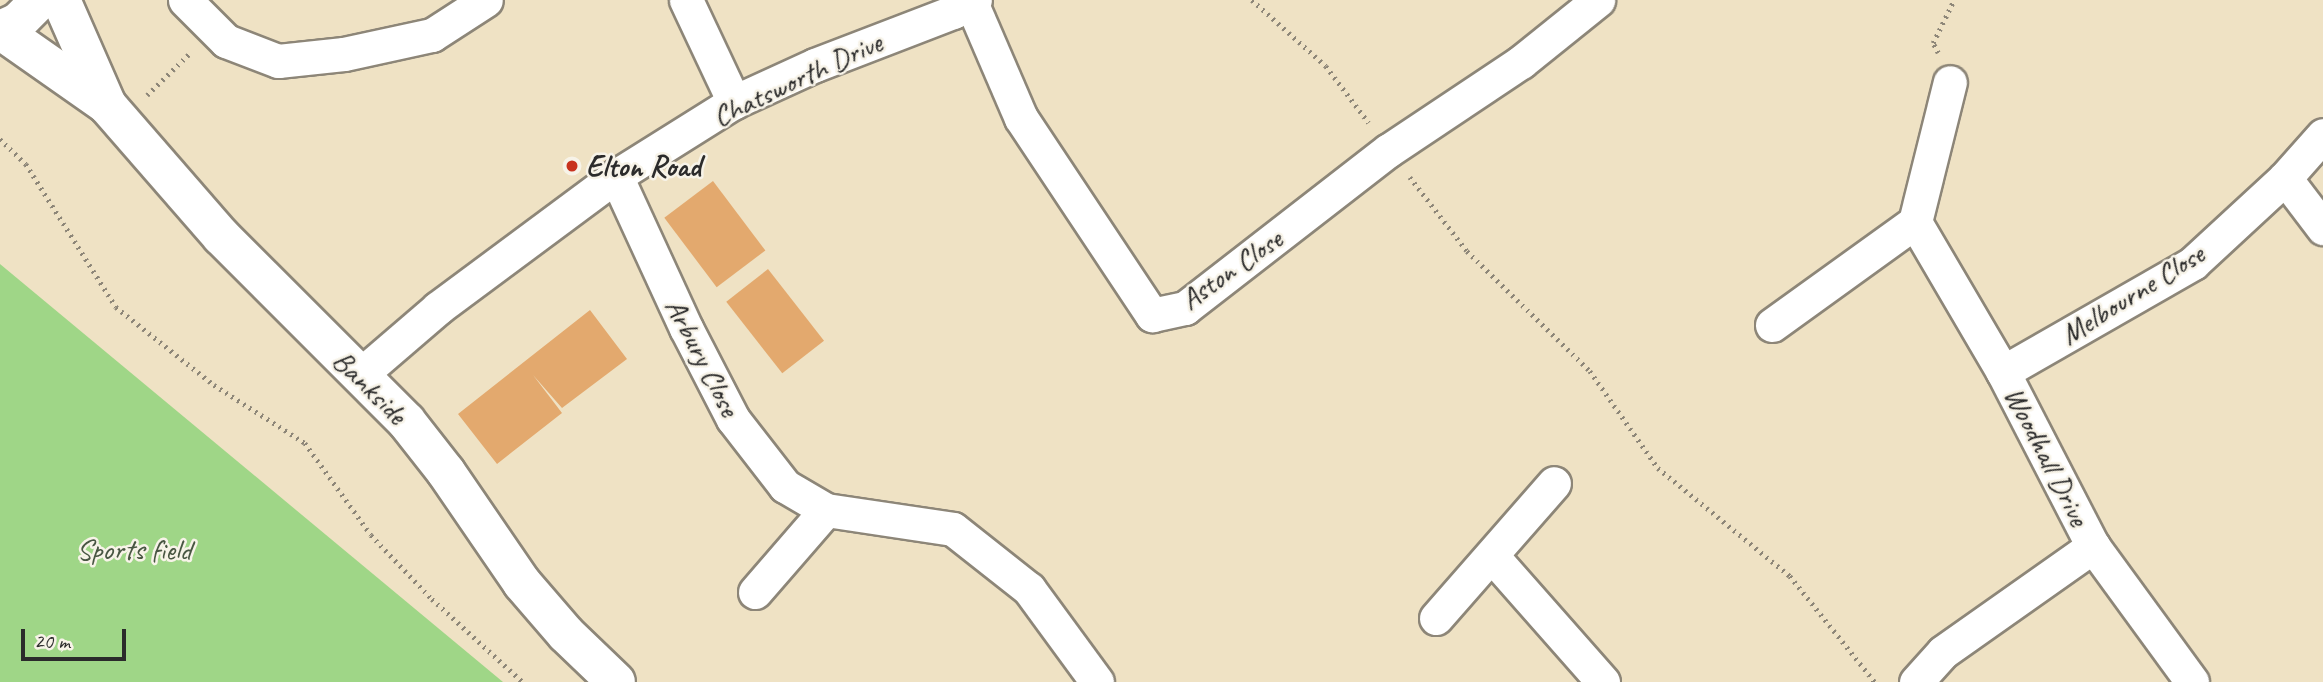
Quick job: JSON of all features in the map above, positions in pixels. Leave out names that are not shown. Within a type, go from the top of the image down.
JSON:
[{"type":"street","points":[[0,30],[18,22],[40,0]]},
{"type":"street","name":"Bankside","points":[[61,0],[114,113]]},
{"type":"street","points":[[185,0],[226,41],[278,61],[344,54],[432,35],[486,0]]},
{"type":"street","points":[[686,0],[734,102]]},
{"type":"street","name":"Aston Close","points":[[973,1],[1021,118],[1152,315],[1185,308],[1389,150],[1521,62],[1598,0]]},
{"type":"street","name":"Chatsworth Drive","points":[[359,376],[438,308],[616,176],[734,102],[814,65],[973,1]]},
{"type":"street","name":"Bankside","points":[[0,30],[114,113],[221,236],[406,421],[523,583],[566,634],[616,682]]},
{"type":"street","points":[[1772,325],[1915,222],[1950,82]]},
{"type":"street","name":"Melbourne Close","points":[[2003,372],[2193,263],[2285,178],[2323,135]]},
{"type":"street","name":"Arbury Close","points":[[616,176],[686,328],[733,419],[785,486],[826,510],[953,529],[1029,589],[1097,682]]},
{"type":"street","points":[[2285,178],[2323,228]]},
{"type":"street","name":"Woodhall Drive","points":[[1915,222],[2003,372],[2093,546],[2192,682]]},
{"type":"street","points":[[1436,618],[1554,483]]},
{"type":"street","points":[[755,592],[826,510]]},
{"type":"street","points":[[1916,682],[1943,652],[2093,546]]},
{"type":"street","points":[[1492,556],[1603,682]]},
{"type":"path","points":[[1252,0],[1326,66],[1467,251],[1590,371],[1658,468],[1790,576],[1875,682]]},
{"type":"path","points":[[1950,82],[1933,43],[1954,0]]},
{"type":"path","points":[[114,113],[214,29]]},
{"type":"path","points":[[0,139],[26,164],[116,307],[214,384],[305,443],[371,535],[432,599],[523,682]]},
{"type":"green space","name":"Sports field","points":[[0,264],[503,682],[0,682]]},
{"type":"building","points":[[713,181],[765,250],[717,287],[664,218]]},
{"type":"building","points":[[768,269],[824,341],[782,373],[726,302]]},
{"type":"building","points":[[590,310],[627,359],[562,408],[533,375],[562,413],[497,464],[458,414]]},
{"type":"place","name":"Elton Road","points":[[572,166]]}]
